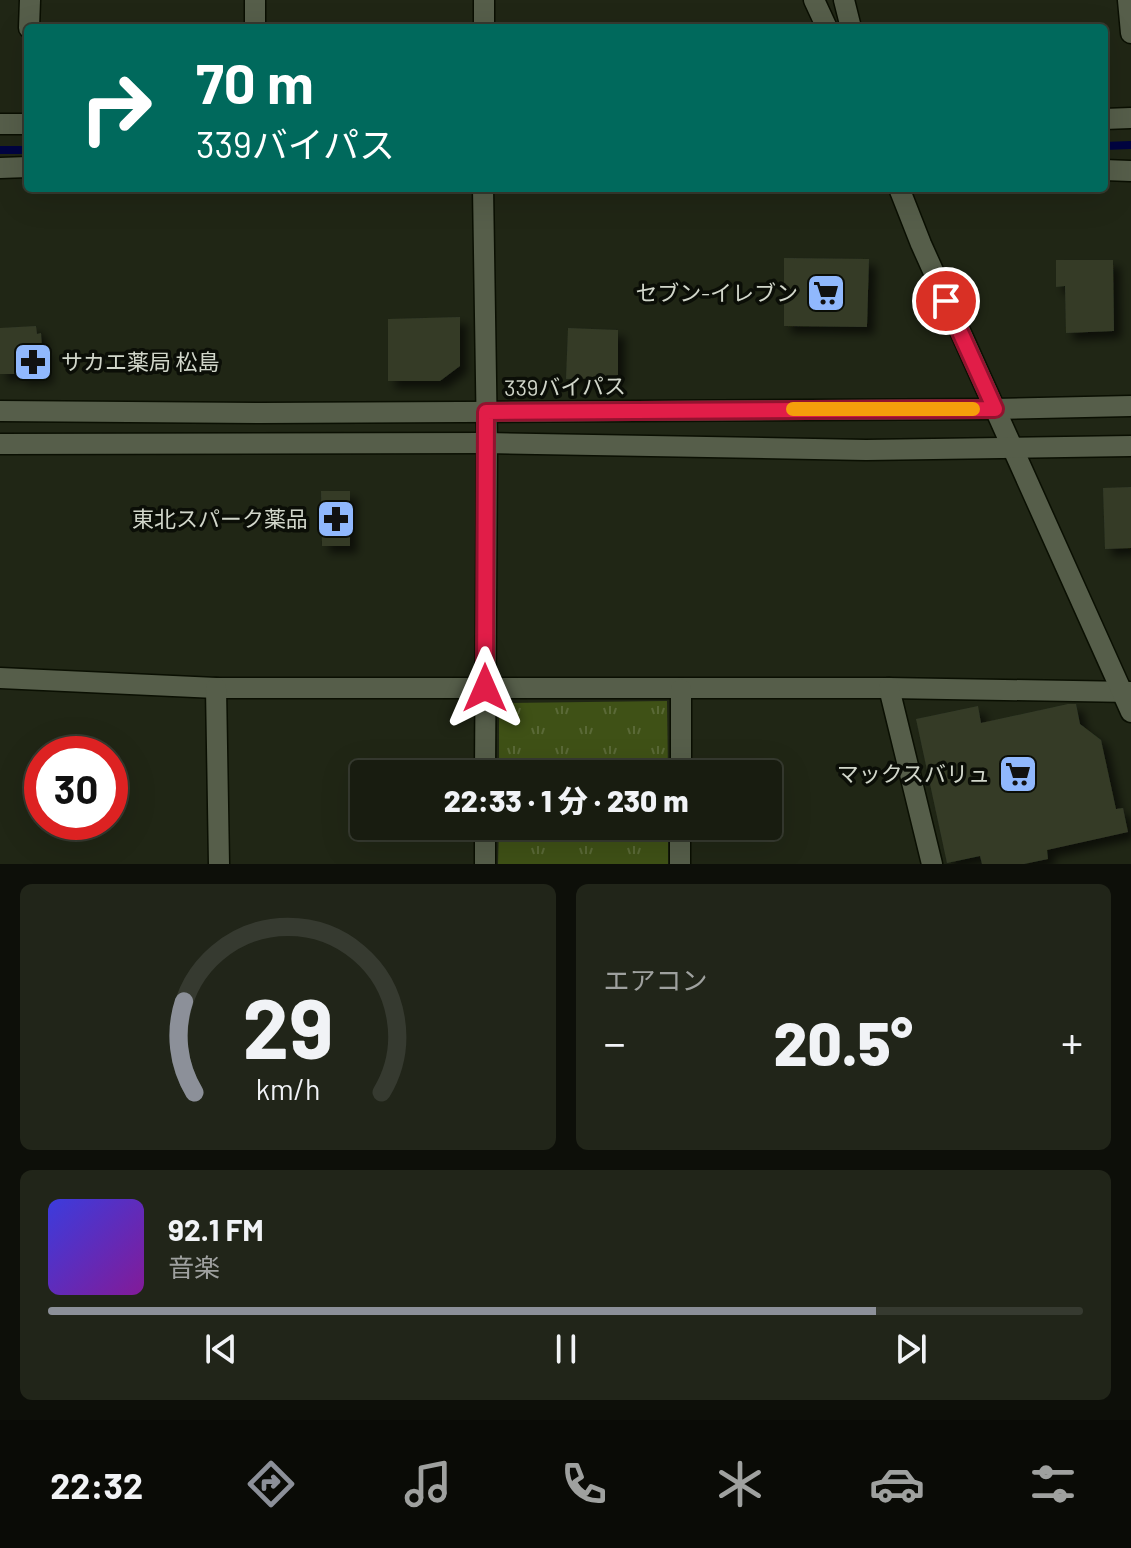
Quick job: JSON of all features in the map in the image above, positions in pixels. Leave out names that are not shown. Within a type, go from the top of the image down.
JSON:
[{"type":"street","points":[[29,24],[30,0]]},
{"type":"street","points":[[255,0],[255,24]]},
{"type":"street","points":[[484,0],[484,24]]},
{"type":"street","points":[[814,0],[825,24]]},
{"type":"street","points":[[844,0],[850,24]]},
{"type":"street","points":[[1128,0],[1131,33]]},
{"type":"street","points":[[1108,119],[1131,118]]},
{"type":"street","points":[[0,124],[24,124]]},
{"type":"street","points":[[0,168],[24,167]]},
{"type":"street","points":[[1108,170],[1131,171]]},
{"type":"street","points":[[483,192],[487,443],[485,760]]},
{"type":"street","points":[[901,192],[1012,447],[1126,692],[1131,712]]},
{"type":"street","name":"339バイパス","points":[[0,411],[261,413],[1131,406]]},
{"type":"street","points":[[0,444],[487,443],[866,450],[1131,446]]},
{"type":"street","points":[[0,678],[216,688],[889,688],[1126,692]]},
{"type":"street","points":[[216,688],[219,864]]},
{"type":"street","points":[[889,688],[932,864]]},
{"type":"street","points":[[681,689],[681,760]]},
{"type":"street","points":[[485,840],[485,864]]},
{"type":"street","points":[[680,840],[680,864]]},
{"type":"green space","points":[[667,701],[668,760],[499,760],[499,703]]},
{"type":"green space","points":[[499,840],[668,840],[668,864],[498,864]]},
{"type":"building","name":"セブン-イレブン","points":[[784,258],[869,259],[867,327],[784,326]]},
{"type":"building","points":[[1056,260],[1113,260],[1114,331],[1066,333],[1065,286],[1056,287]]},
{"type":"building","points":[[460,317],[460,366],[440,381],[388,381],[388,319]]},
{"type":"building","points":[[36,326],[37,334],[41,333],[42,348],[46,348],[46,376],[20,378],[20,374],[0,374],[0,328]]},
{"type":"building","points":[[568,328],[618,330],[618,378],[566,379]]},
{"type":"building","points":[[1131,487],[1131,548],[1105,549],[1103,488]]},
{"type":"building","name":"東北スパーク薬品","points":[[321,491],[350,491],[350,546],[322,546]]},
{"type":"building","name":"マックスバリュ","points":[[1076,704],[1080,724],[1101,740],[1116,809],[1123,808],[1128,832],[1047,850],[1048,859],[1024,864],[982,864],[980,856],[947,863],[916,719],[978,706],[981,723]]},
{"type":"waterway","points":[[1108,146],[1131,145]]},
{"type":"waterway","points":[[0,150],[24,150]]},
{"type":"slow traffic","points":[[793,409],[973,409]]},
{"type":"place","name":"セブン-イレブン","points":[[826,293]]},
{"type":"place","name":"サカエ薬局 松島","points":[[33,362]]},
{"type":"place","name":"東北スパーク薬品","points":[[336,519]]},
{"type":"place","name":"マックスバリュ","points":[[1018,774]]},
{"type":"route","points":[[485,688],[486,412],[995,409],[946,301]]}]
